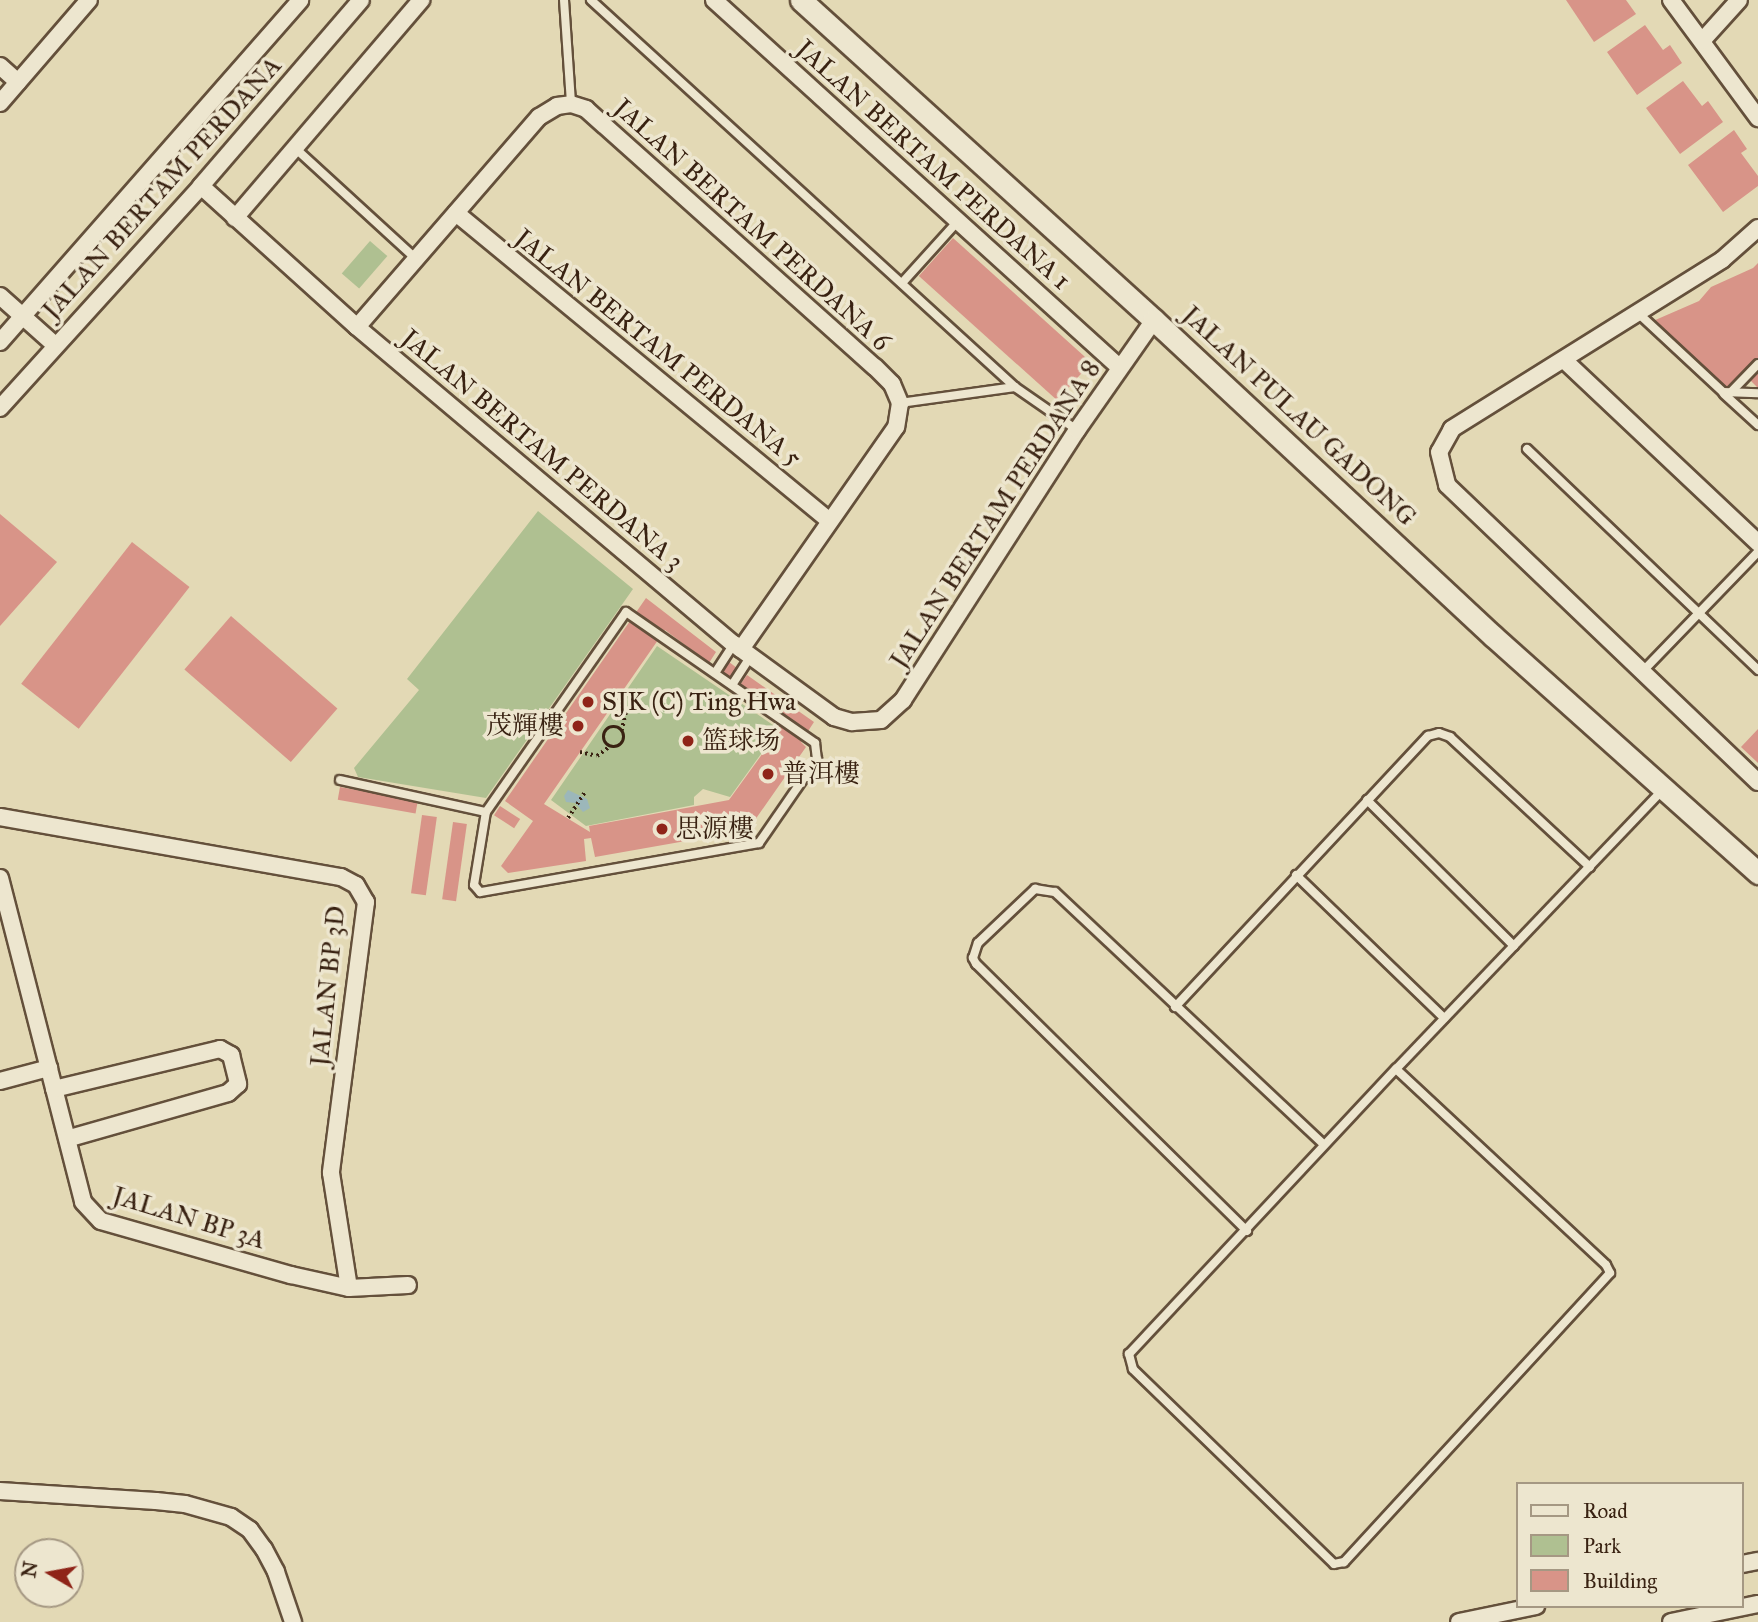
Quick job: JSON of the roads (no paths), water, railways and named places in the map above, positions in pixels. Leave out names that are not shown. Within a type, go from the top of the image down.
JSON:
[{"type":"main road","name":"JALAN PULAU GADONG","points":[[801,0],[1154,320],[1493,636],[1758,873]]},
{"type":"street","points":[[0,103],[89,0]]},
{"type":"street","points":[[0,342],[300,0]]},
{"type":"street","name":"JALAN BERTAM PERDANA","points":[[0,408],[201,186],[361,0]]},
{"type":"street","points":[[235,218],[421,0]]},
{"type":"street","name":"JALAN BERTAM PERDANA 1","points":[[714,0],[1119,367]]},
{"type":"street","points":[[1671,0],[1755,107]]},
{"type":"street","points":[[1702,41],[1739,0]]},
{"type":"street","points":[[0,66],[18,82]]},
{"type":"street","points":[[357,327],[539,117],[564,105]]},
{"type":"street","name":"JALAN BERTAM PERDANA 6","points":[[564,105],[586,109],[874,367],[892,384],[900,403]]},
{"type":"street","name":"JALAN BERTAM PERDANA 3","points":[[201,186],[357,327],[742,650],[834,717],[869,723]]},
{"type":"street","name":"JALAN BERTAM PERDANA 5","points":[[456,213],[830,521]]},
{"type":"street","points":[[1758,228],[1722,260],[1452,429],[1439,452],[1447,485],[1758,782]]},
{"type":"street","points":[[0,296],[55,345]]},
{"type":"street","name":"JALAN BERTAM PERDANA 8","points":[[869,723],[893,712],[903,700],[1077,430],[1154,320]]},
{"type":"street","points":[[1564,360],[1758,543]]},
{"type":"street","points":[[742,650],[896,427],[900,403]]},
{"type":"street","name":"JALAN BP 3D","points":[[0,817],[341,877],[356,885],[366,902],[331,1173],[349,1287]]},
{"type":"street","name":"JALAN BP 3A","points":[[0,878],[83,1202],[101,1221],[291,1275],[349,1287],[408,1285]]},
{"type":"street","points":[[54,1089],[220,1049],[231,1055],[238,1084],[228,1093],[66,1139]]},
{"type":"street","points":[[0,1081],[48,1068]]},
{"type":"street","points":[[0,1492],[185,1504],[231,1517],[250,1530],[264,1549],[276,1572],[293,1622]]},
{"type":"street","points":[[1459,1622],[1526,1608]]},
{"type":"street","points":[[1671,1622],[1739,1608]]},
{"type":"lane","points":[[564,105],[565,0]]},
{"type":"lane","points":[[591,0],[1015,387],[1077,430]]},
{"type":"lane","points":[[295,148],[416,259]]},
{"type":"lane","points":[[902,283],[958,221]]},
{"type":"lane","points":[[1637,313],[1727,393],[1758,425]]},
{"type":"lane","points":[[1727,393],[1758,364]]},
{"type":"lane","points":[[900,403],[1015,387]]},
{"type":"lane","points":[[1727,393],[1758,393]]},
{"type":"lane","points":[[1527,449],[1758,670]]},
{"type":"lane","points":[[1642,672],[1758,552]]},
{"type":"lane","points":[[626,612],[715,673],[815,743],[817,759],[759,844],[480,892],[474,885],[486,812],[626,612]]},
{"type":"lane","points":[[715,673],[742,650]]},
{"type":"lane","points":[[732,685],[742,650]]},
{"type":"lane","points":[[1175,1007],[1428,736],[1439,733],[1450,737],[1590,867]]},
{"type":"lane","points":[[340,780],[486,812]]},
{"type":"lane","points":[[1396,1069],[1606,1265],[1610,1273],[1340,1564],[1328,1561],[1130,1364],[1129,1354],[1247,1231],[1324,1144],[1665,788]]},
{"type":"lane","points":[[1367,800],[1514,946]]},
{"type":"lane","points":[[1296,875],[1444,1018]]},
{"type":"lane","points":[[1247,1231],[976,964],[974,950],[1035,889],[1045,888],[1055,892],[1324,1144]]},
{"type":"water","points":[[568,790],[587,799],[590,808],[583,812],[575,803],[566,802],[564,796]]},
{"type":"place","name":"SJK (C) Ting Hwa","points":[[588,702]]},
{"type":"place","name":"茂輝樓","points":[[578,726]]},
{"type":"place","name":"篮球场","points":[[688,741]]},
{"type":"place","name":"普洱樓","points":[[768,774]]},
{"type":"place","name":"思源樓","points":[[662,829]]}]
